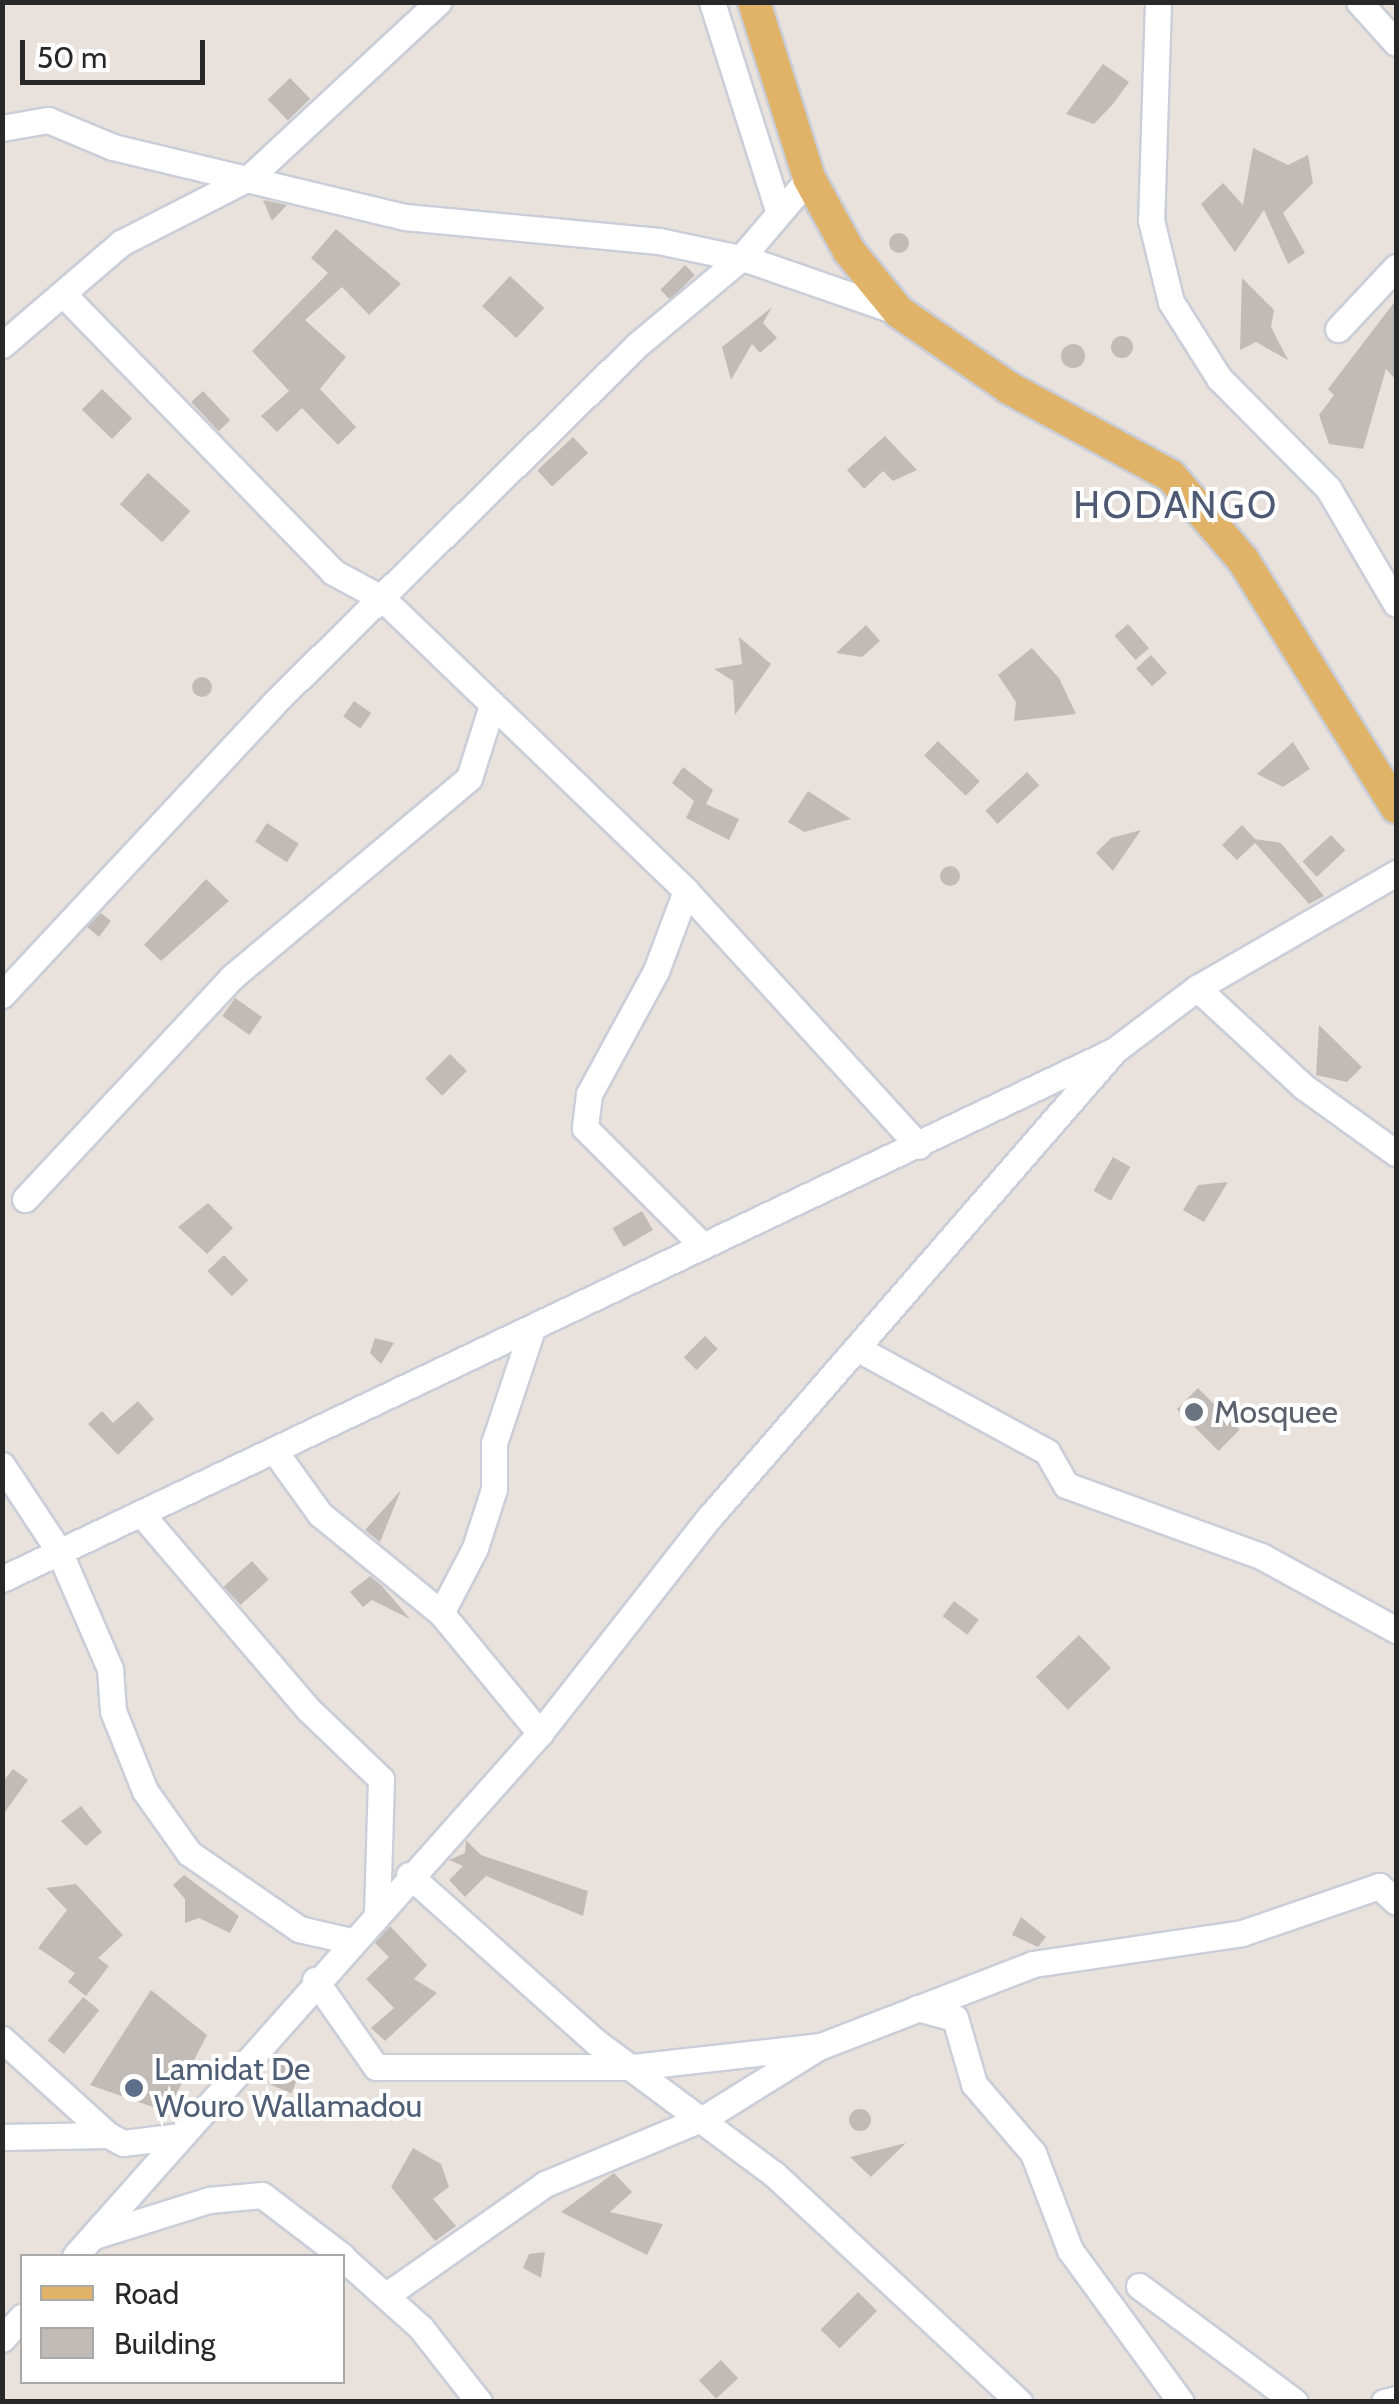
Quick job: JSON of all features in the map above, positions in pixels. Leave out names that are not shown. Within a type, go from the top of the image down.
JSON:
[{"type":"main road","points":[[754,2],[809,178],[849,251],[899,312],[1009,388],[1171,476],[1244,560],[1396,808]]},
{"type":"street","points":[[2,344],[120,243],[250,176],[438,2]]},
{"type":"street","points":[[712,2],[778,210]]},
{"type":"street","points":[[1158,2],[1151,220],[1171,302],[1220,378],[1328,488],[1396,604]]},
{"type":"street","points":[[1359,2],[1396,43]]},
{"type":"street","points":[[2,128],[48,120],[113,147],[250,176],[405,217],[660,241],[741,258],[899,312]]},
{"type":"street","points":[[2,995],[383,599],[637,345],[741,258],[809,178]]},
{"type":"street","points":[[1338,329],[1396,267]]},
{"type":"street","points":[[64,294],[333,572],[383,599],[686,891],[919,1146]]},
{"type":"street","points":[[24,1199],[232,977],[469,778],[492,705]]},
{"type":"street","points":[[77,2254],[314,1980],[540,1732],[707,1520],[862,1351],[1068,1094],[1115,1050],[1197,988],[1396,873]]},
{"type":"street","points":[[686,891],[656,971],[589,1094],[585,1128],[703,1246]]},
{"type":"street","points":[[1197,988],[1304,1087],[1396,1153]]},
{"type":"street","points":[[2,1579],[144,1517],[1115,1050]]},
{"type":"street","points":[[441,1613],[476,1548],[494,1489],[494,1443],[532,1329]]},
{"type":"street","points":[[862,1351],[1047,1452],[1066,1486],[1260,1556],[1396,1630]]},
{"type":"street","points":[[276,1453],[320,1514],[441,1613],[540,1732]]},
{"type":"street","points":[[2,1465],[58,1552],[110,1669],[113,1711],[145,1790],[189,1853],[298,1929],[351,1941]]},
{"type":"street","points":[[144,1517],[308,1709],[381,1778],[377,1911]]},
{"type":"street","points":[[409,1875],[633,2067],[706,2118],[1018,2402]]},
{"type":"street","points":[[388,2294],[545,2184],[706,2118],[821,2046],[917,2008],[1033,1964],[1242,1933],[1379,1886],[1396,1902]]},
{"type":"street","points":[[314,1980],[376,2067],[633,2067],[821,2046]]},
{"type":"street","points":[[917,2008],[955,2018],[974,2084],[1032,2153],[1070,2250],[1181,2402]]},
{"type":"street","points":[[2,2039],[108,2135],[123,2143],[181,2136]]},
{"type":"street","points":[[2,2137],[108,2135]]},
{"type":"street","points":[[94,2236],[209,2200],[262,2194],[338,2254]]},
{"type":"street","points":[[345,2259],[388,2294],[480,2402]]},
{"type":"street","points":[[1140,2286],[1295,2402]]},
{"type":"street","points":[[2,2340],[20,2318]]},
{"type":"street","points":[[1384,2402],[1396,2399]]},
{"type":"building","points":[[1103,64],[1129,82],[1113,104],[1094,124],[1066,114]]},
{"type":"building","points":[[290,78],[310,99],[288,120],[268,100]]},
{"type":"building","points":[[1253,148],[1288,165],[1308,155],[1313,183],[1283,213],[1305,253],[1288,264],[1264,210],[1235,252],[1201,204],[1223,183],[1243,205]]},
{"type":"building","points":[[263,200],[287,205],[272,221]]},
{"type":"building","points":[[336,229],[401,284],[369,315],[342,287],[305,320],[346,357],[320,389],[356,427],[338,445],[302,408],[277,432],[261,416],[289,391],[252,351],[328,273],[311,258]]},
{"type":"building","points":[[899,233],[909,243],[899,253],[889,243]]},
{"type":"building","points":[[685,265],[695,275],[670,300],[660,290]]},
{"type":"building","points":[[510,276],[544,308],[516,338],[482,306]]},
{"type":"building","points":[[1242,278],[1274,310],[1271,327],[1288,360],[1256,342],[1240,350]]},
{"type":"building","points":[[1396,300],[1396,380],[1386,369],[1363,449],[1329,444],[1319,415],[1334,395],[1328,389]]},
{"type":"building","points":[[772,307],[763,323],[777,338],[760,353],[752,344],[731,380],[722,347]]},
{"type":"building","points":[[1122,336],[1130,339],[1130,355],[1122,358],[1114,355],[1111,347],[1114,339]]},
{"type":"building","points":[[1073,344],[1085,356],[1073,368],[1061,356]]},
{"type":"building","points":[[102,389],[132,418],[112,439],[82,410]]},
{"type":"building","points":[[203,391],[230,420],[219,431],[191,402]]},
{"type":"building","points":[[885,436],[917,470],[893,481],[883,471],[864,489],[847,470]]},
{"type":"building","points":[[573,437],[588,453],[552,487],[537,470]]},
{"type":"building","points":[[148,473],[190,511],[162,542],[120,504]]},
{"type":"building","points":[[1128,624],[1149,648],[1135,660],[1114,636]]},
{"type":"building","points":[[866,625],[880,641],[862,657],[836,653]]},
{"type":"building","points":[[739,637],[771,664],[735,715],[733,681],[714,669],[742,664]]},
{"type":"building","points":[[1032,648],[1059,678],[1076,714],[1014,721],[1016,702],[998,675]]},
{"type":"building","points":[[1151,655],[1167,673],[1152,686],[1136,668]]},
{"type":"building","points":[[202,677],[212,687],[202,697],[192,687]]},
{"type":"building","points":[[354,701],[371,713],[360,729],[343,717]]},
{"type":"building","points":[[938,741],[980,781],[966,796],[924,755]]},
{"type":"building","points":[[1293,742],[1310,769],[1283,787],[1257,774]]},
{"type":"building","points":[[683,767],[713,790],[706,804],[739,819],[729,840],[686,818],[694,801],[672,783]]},
{"type":"building","points":[[1027,772],[1039,785],[998,824],[985,811]]},
{"type":"building","points":[[808,791],[851,819],[804,832],[788,822]]},
{"type":"building","points":[[267,823],[299,844],[287,862],[255,841]]},
{"type":"building","points":[[1242,825],[1255,839],[1281,843],[1324,896],[1309,904],[1255,843],[1237,860],[1222,845]]},
{"type":"building","points":[[1141,830],[1113,871],[1096,853],[1111,838]]},
{"type":"building","points":[[1331,835],[1345,850],[1317,877],[1302,862]]},
{"type":"building","points":[[950,866],[960,876],[950,886],[940,876]]},
{"type":"building","points":[[206,879],[229,901],[161,961],[144,945]]},
{"type":"building","points":[[101,913],[111,921],[99,937],[87,927]]},
{"type":"building","points":[[235,998],[262,1017],[249,1035],[222,1016]]},
{"type":"building","points":[[1319,1025],[1362,1067],[1347,1082],[1316,1075]]},
{"type":"building","points":[[450,1054],[467,1071],[442,1096],[425,1079]]},
{"type":"building","points":[[1113,1157],[1130,1167],[1111,1201],[1094,1191]]},
{"type":"building","points":[[1228,1182],[1204,1222],[1183,1210],[1198,1185]]},
{"type":"building","points":[[208,1203],[233,1228],[207,1254],[178,1227]]},
{"type":"building","points":[[642,1211],[653,1230],[624,1247],[613,1228]]},
{"type":"building","points":[[224,1255],[248,1280],[232,1296],[207,1271]]},
{"type":"building","points":[[705,1336],[718,1349],[697,1370],[684,1357]]},
{"type":"building","points":[[375,1338],[394,1343],[381,1364],[370,1353]]},
{"type":"building","points":[[1198,1388],[1240,1430],[1219,1451],[1177,1409]]},
{"type":"building","points":[[138,1401],[154,1419],[118,1455],[88,1424],[102,1411],[113,1423]]},
{"type":"building","points":[[401,1490],[380,1542],[365,1530]]},
{"type":"building","points":[[252,1561],[269,1580],[240,1605],[224,1586]]},
{"type":"building","points":[[370,1576],[410,1619],[372,1600],[363,1607],[350,1592]]},
{"type":"building","points":[[954,1601],[979,1620],[967,1635],[943,1616]]},
{"type":"building","points":[[1079,1635],[1111,1668],[1068,1710],[1036,1677]]},
{"type":"building","points":[[13,1769],[28,1780],[2,1816],[2,1783]]},
{"type":"building","points":[[81,1806],[102,1832],[86,1846],[61,1821]]},
{"type":"building","points":[[466,1840],[481,1855],[588,1891],[583,1916],[486,1876],[465,1897],[449,1880],[463,1866],[449,1860],[465,1853]]},
{"type":"building","points":[[184,1875],[239,1916],[230,1933],[199,1918],[185,1923],[185,1899],[173,1885]]},
{"type":"building","points":[[76,1884],[123,1935],[98,1958],[109,1966],[86,1996],[68,1982],[75,1973],[38,1948],[67,1910],[46,1888]]},
{"type":"building","points":[[1021,1917],[1046,1937],[1038,1947],[1012,1935]]},
{"type":"building","points":[[390,1926],[427,1965],[414,1979],[437,1993],[385,2041],[371,2028],[394,2008],[366,1979],[389,1957],[375,1943]]},
{"type":"building","points":[[151,1990],[207,2035],[167,2112],[90,2085]]},
{"type":"building","points":[[83,1997],[99,2010],[64,2054],[48,2041]]},
{"type":"building","points":[[280,2056],[303,2066],[291,2093],[268,2084]]},
{"type":"building","points":[[860,2109],[868,2112],[868,2128],[860,2131],[852,2128],[849,2120],[852,2112]]},
{"type":"building","points":[[906,2143],[871,2177],[850,2157]]},
{"type":"building","points":[[413,2148],[441,2164],[449,2187],[433,2199],[456,2226],[435,2241],[391,2187]]},
{"type":"building","points":[[614,2173],[632,2192],[610,2212],[663,2224],[647,2255],[561,2212]]},
{"type":"building","points":[[545,2252],[541,2278],[523,2268],[529,2254]]},
{"type":"building","points":[[858,2292],[877,2311],[840,2349],[821,2329]]},
{"type":"building","points":[[721,2360],[738,2378],[716,2399],[699,2380]]},
{"type":"place","name":"Mosquee","points":[[1194,1412]]},
{"type":"place","name":"Lamidat De Wouro Wallamadou","points":[[134,2088]]},
{"type":"district","name":"HODANGO","points":[[1176,505]]}]
